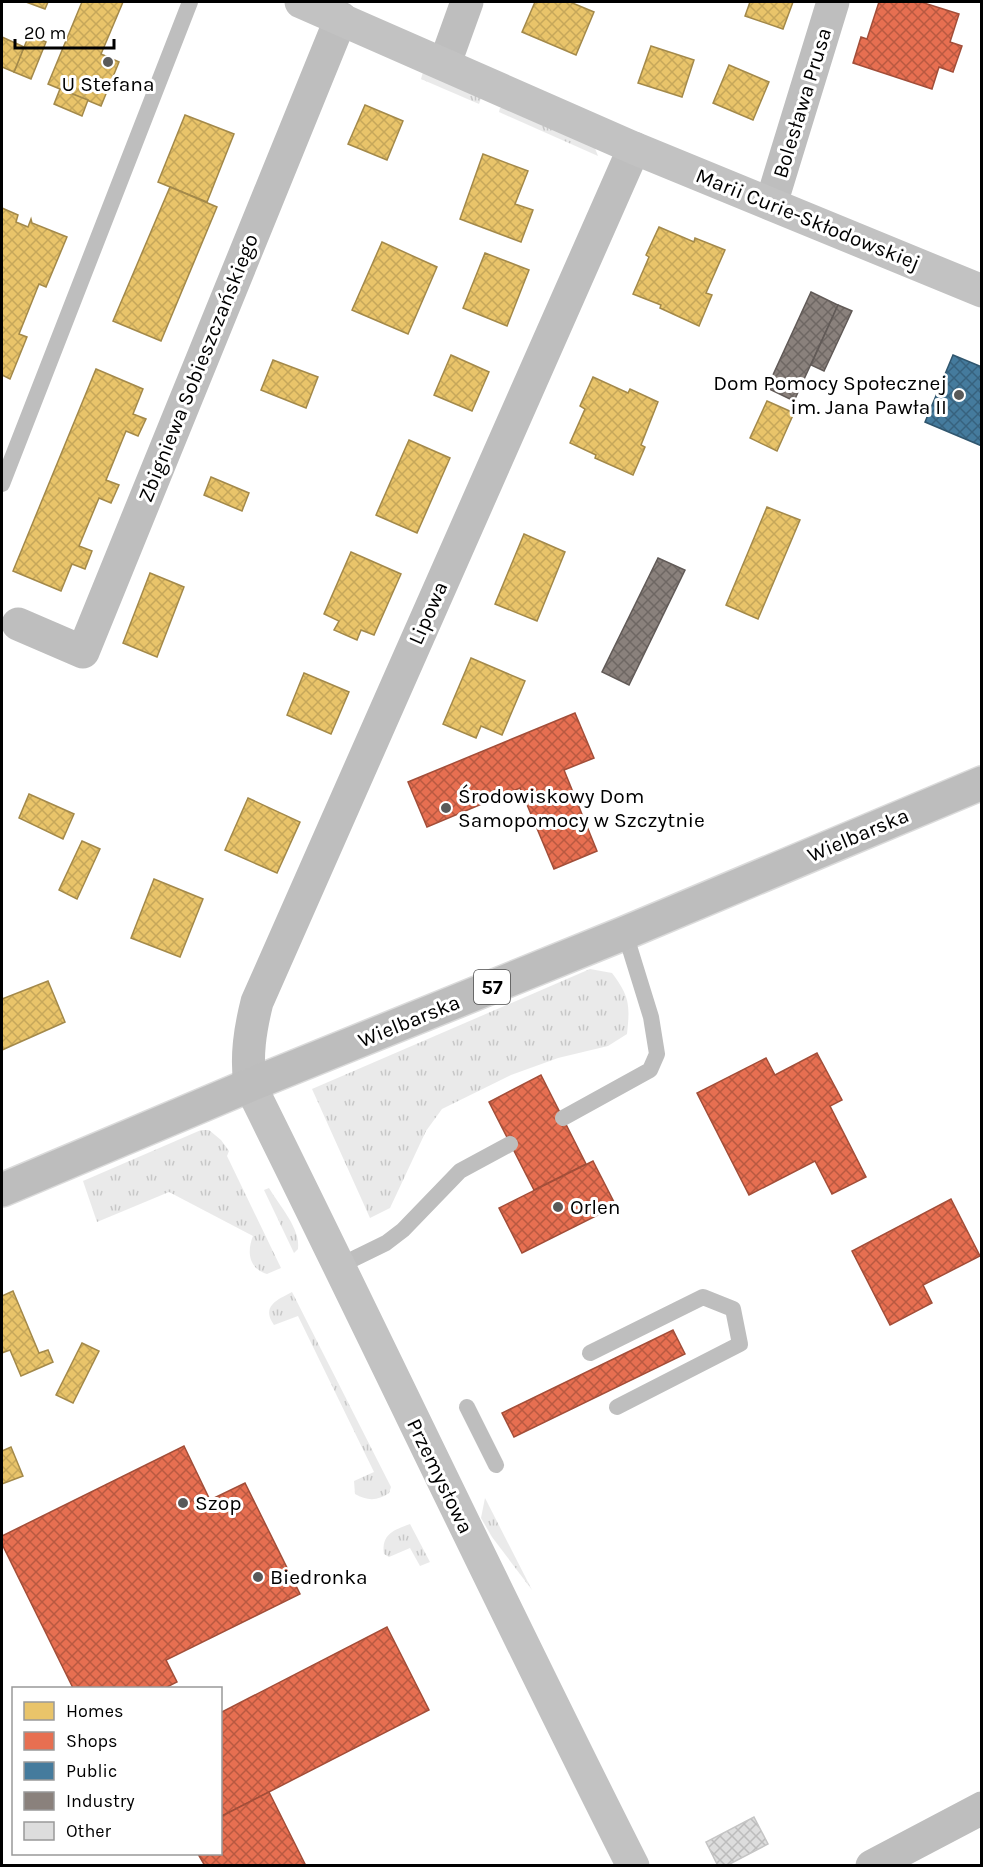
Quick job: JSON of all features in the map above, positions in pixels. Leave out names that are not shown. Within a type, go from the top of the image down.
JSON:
[{"type":"main road","name":"Wielbarska","points":[[2,1190],[250,1085],[625,933],[981,783]]},
{"type":"street","points":[[302,2],[634,148]]},
{"type":"street","points":[[445,63],[467,2]]},
{"type":"street","name":"Bolesława Prusa","points":[[771,204],[833,2]]},
{"type":"street","name":"Zbigniewa Sobieszczańskiego","points":[[18,624],[83,652],[340,18]]},
{"type":"street","name":"Marii Curie-Skłodowskiej","points":[[634,148],[981,291]]},
{"type":"street","name":"Lipowa","points":[[250,1085],[247,1064],[249,1032],[257,1002],[634,148]]},
{"type":"street","name":"Przemysłowa","points":[[250,1085],[451,1500],[633,1866]]},
{"type":"street","points":[[872,1866],[981,1808]]},
{"type":"lane","points":[[2,484],[190,2]]},
{"type":"lane","points":[[563,1118],[650,1070],[657,1054],[651,1017],[625,933]]},
{"type":"lane","points":[[339,1266],[386,1243],[403,1230],[460,1171],[510,1144]]},
{"type":"lane","points":[[590,1353],[703,1297],[734,1309],[740,1344],[617,1407]]},
{"type":"lane","points":[[467,1407],[495,1465]]},
{"type":"green space","points":[[423,72],[481,98],[479,104],[421,79]]},
{"type":"green space","points":[[500,108],[593,143],[598,156],[499,112]]},
{"type":"green space","points":[[590,969],[612,973],[622,989],[628,1008],[627,1034],[608,1046],[558,1058],[511,1075],[442,1109],[426,1131],[390,1208],[370,1218],[312,1089]]},
{"type":"green space","points":[[201,1130],[209,1130],[229,1151],[227,1156],[281,1268],[267,1274],[256,1268],[250,1253],[253,1236],[169,1192],[97,1222],[83,1181]]},
{"type":"green space","points":[[269,1188],[293,1225],[298,1241],[298,1249],[294,1253],[264,1190]]},
{"type":"green space","points":[[292,1292],[391,1487],[389,1493],[381,1498],[368,1499],[355,1494],[354,1481],[374,1472],[298,1316],[274,1325],[270,1318],[272,1304]]},
{"type":"green space","points":[[485,1498],[532,1590],[492,1537],[481,1518]]},
{"type":"green space","points":[[410,1524],[430,1562],[420,1566],[410,1548],[389,1557],[384,1554],[387,1537]]},
{"type":"building: Homes","points":[[26,2],[48,2],[45,9]]},
{"type":"building: Homes","points":[[82,2],[123,2],[101,54],[119,62],[101,106],[48,84]]},
{"type":"building: Homes","points":[[535,2],[570,2],[594,12],[576,55],[522,32]]},
{"type":"building: Homes","points":[[750,2],[793,2],[783,29],[745,16]]},
{"type":"building: Homes","points":[[29,35],[46,42],[31,79],[14,72]]},
{"type":"building: Homes","points":[[2,37],[24,47],[14,72],[2,67]]},
{"type":"building: Homes","points":[[651,46],[694,60],[682,97],[638,83]]},
{"type":"building: Homes","points":[[729,65],[769,82],[753,120],[713,103]]},
{"type":"building: Homes","points":[[60,89],[88,100],[82,116],[54,104]]},
{"type":"building: Homes","points":[[365,105],[403,121],[387,160],[348,144]]},
{"type":"building: Homes","points":[[185,115],[234,134],[207,202],[158,182]]},
{"type":"building: Homes","points":[[483,154],[528,171],[515,204],[533,210],[521,242],[460,219]]},
{"type":"building: Homes","points":[[170,187],[217,207],[161,341],[113,321]]},
{"type":"building: Homes","points":[[2,208],[18,215],[16,222],[28,227],[31,219],[32,223],[67,237],[46,287],[39,284],[19,334],[27,337],[10,379],[2,375]]},
{"type":"building: Homes","points":[[659,227],[694,242],[695,238],[725,250],[706,293],[712,295],[699,326],[660,308],[661,305],[633,294],[649,257],[646,255]]},
{"type":"building: Homes","points":[[382,242],[437,267],[408,334],[352,310]]},
{"type":"building: Homes","points":[[485,253],[529,270],[507,326],[463,308]]},
{"type":"building: Homes","points":[[451,355],[489,372],[472,411],[434,395]]},
{"type":"building: Homes","points":[[273,360],[318,377],[306,408],[261,390]]},
{"type":"building: Homes","points":[[96,369],[143,389],[133,414],[146,419],[138,436],[126,431],[106,480],[119,485],[111,503],[99,498],[79,546],[92,551],[85,569],[72,564],[61,591],[13,571]]},
{"type":"building: Homes","points":[[593,377],[628,393],[630,389],[658,402],[641,445],[645,447],[633,475],[595,458],[596,455],[570,443],[585,409],[580,406]]},
{"type":"building: Homes","points":[[767,401],[794,413],[777,451],[750,438]]},
{"type":"building: Homes","points":[[409,440],[450,458],[417,533],[376,515]]},
{"type":"building: Homes","points":[[211,477],[249,493],[242,511],[204,495]]},
{"type":"building: Homes","points":[[767,507],[800,520],[758,619],[726,605]]},
{"type":"building: Homes","points":[[524,534],[565,552],[537,621],[495,604]]},
{"type":"building: Homes","points":[[351,552],[401,574],[374,635],[361,630],[357,640],[334,630],[339,621],[324,614]]},
{"type":"building: Homes","points":[[150,573],[184,587],[157,657],[123,643]]},
{"type":"building: Homes","points":[[471,658],[525,681],[502,735],[481,726],[476,738],[443,724]]},
{"type":"building: Homes","points":[[304,673],[349,692],[331,734],[287,715]]},
{"type":"building: Homes","points":[[29,794],[74,814],[63,839],[19,818]]},
{"type":"building: Homes","points":[[248,798],[300,822],[277,873],[225,850]]},
{"type":"building: Homes","points":[[82,841],[100,849],[77,899],[59,890]]},
{"type":"building: Homes","points":[[154,879],[203,899],[180,957],[131,938]]},
{"type":"building: Homes","points":[[48,981],[65,1022],[2,1050],[2,999]]},
{"type":"building: Homes","points":[[13,1291],[39,1353],[48,1350],[53,1362],[21,1376],[10,1350],[2,1353],[2,1296]]},
{"type":"building: Homes","points":[[82,1343],[99,1351],[73,1403],[56,1395]]},
{"type":"building: Homes","points":[[11,1447],[23,1476],[2,1484],[2,1451]]},
{"type":"building: Shops","points":[[879,2],[921,2],[959,14],[950,42],[962,46],[953,72],[939,67],[932,89],[853,63],[861,37],[867,39]]},
{"type":"building: Shops","name":"Środowiskowy Dom Samopomocy w Szczytnie","points":[[575,713],[594,758],[564,770],[597,851],[554,869],[520,788],[427,827],[408,782]]},
{"type":"building: Shops","points":[[817,1053],[842,1100],[830,1106],[866,1177],[832,1194],[815,1161],[749,1195],[697,1093],[766,1058],[775,1075]]},
{"type":"building: Shops","points":[[541,1075],[586,1164],[534,1190],[489,1102]]},
{"type":"building: Shops","name":"Orlen","points":[[593,1161],[616,1206],[522,1253],[499,1208]]},
{"type":"building: Shops","points":[[951,1199],[980,1256],[923,1285],[932,1303],[890,1325],[852,1251]]},
{"type":"building: Shops","points":[[673,1330],[685,1354],[514,1437],[502,1413]]},
{"type":"building: Shops","points":[[184,1446],[210,1500],[245,1483],[300,1594],[166,1660],[177,1682],[167,1687],[73,1687],[2,1544],[2,1536]]},
{"type":"building: Shops","points":[[387,1627],[429,1710],[222,1816],[222,1712]]},
{"type":"building: Shops","points":[[269,1792],[306,1866],[205,1866],[199,1855],[222,1855],[222,1816]]},
{"type":"building: Public","name":"Dom Pomocy Społecznej im. Jana Pawła II","points":[[953,355],[982,367],[982,446],[925,422]]},
{"type":"building: Industry","points":[[811,292],[838,305],[794,401],[767,388]]},
{"type":"building: Industry","points":[[838,305],[852,311],[824,371],[811,365]]},
{"type":"building: Industry","points":[[658,558],[685,570],[629,685],[602,672]]},
{"type":"building: Other","points":[[754,1817],[768,1844],[726,1866],[718,1866],[706,1842]]},
{"type":"place","name":"U Stefana","points":[[108,62]]},
{"type":"place","name":"Dom Pomocy Społecznej im. Jana Pawła II","points":[[959,395]]},
{"type":"place","name":"Środowiskowy Dom Samopomocy w Szczytnie","points":[[446,808]]},
{"type":"place","name":"Orlen","points":[[558,1207]]},
{"type":"place","name":"Szop","points":[[183,1503]]},
{"type":"place","name":"Biedronka","points":[[258,1577]]}]
